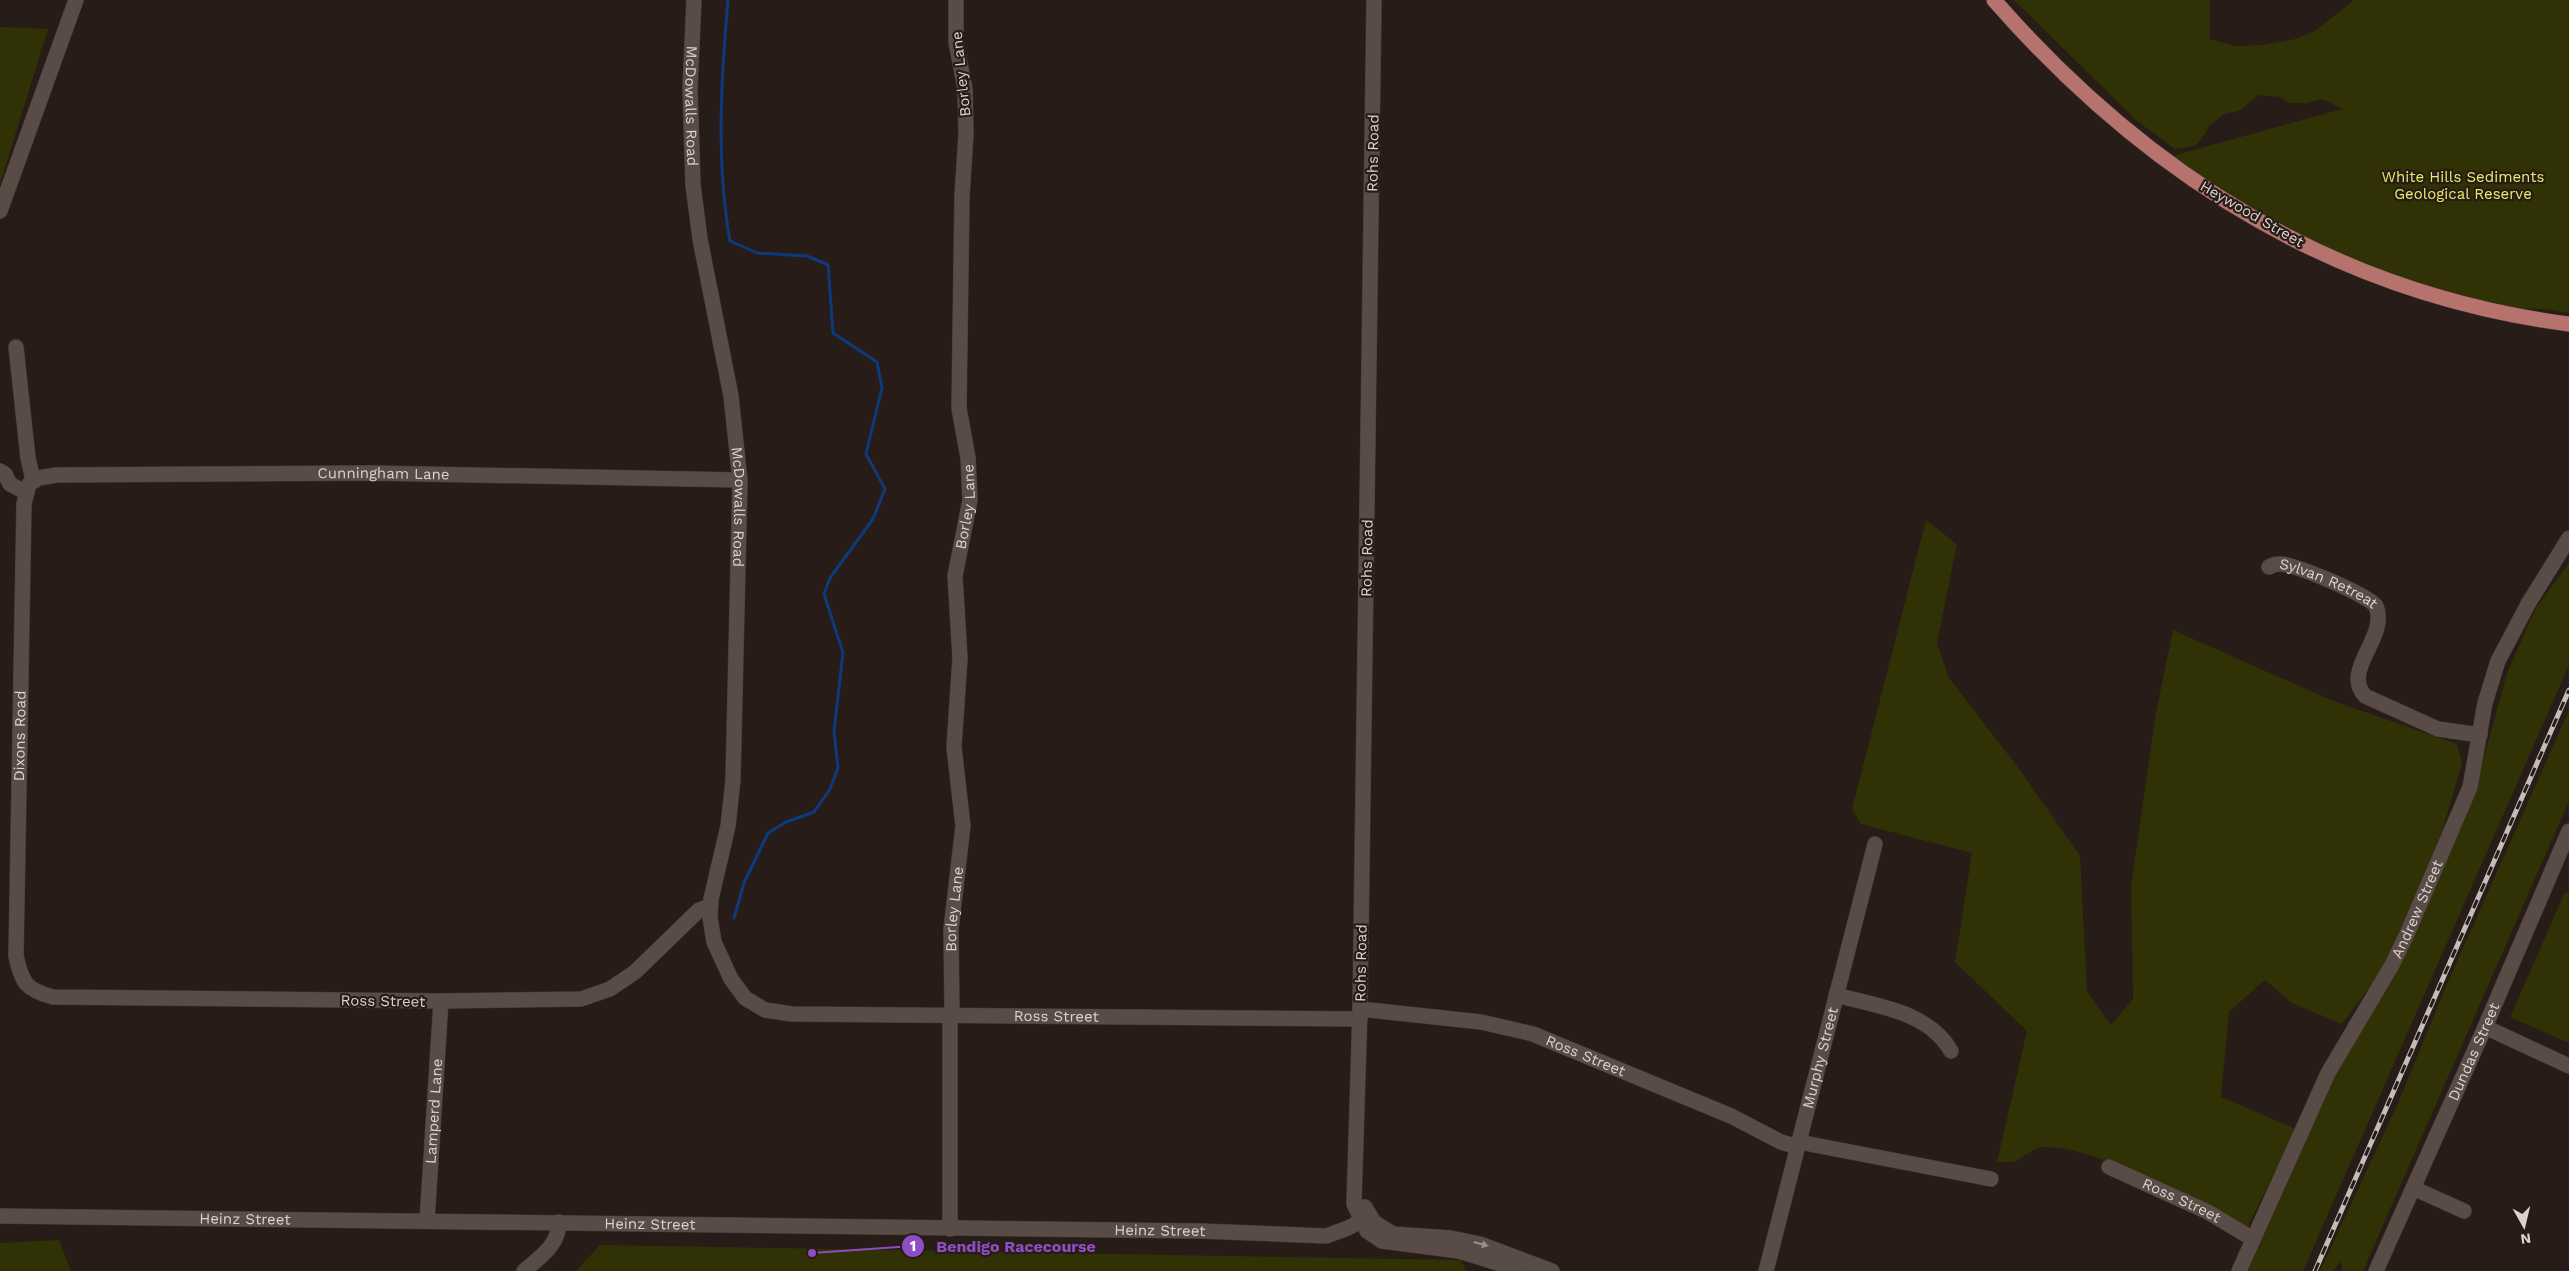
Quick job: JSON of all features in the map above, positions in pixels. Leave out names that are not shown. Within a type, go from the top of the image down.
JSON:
[{"type":"main road","name":"Heywood Street","points":[[1994,0],[2052,64],[2115,121],[2190,178],[2252,217],[2325,254],[2406,286],[2490,310],[2569,324]]},
{"type":"street","points":[[0,211],[76,0]]},
{"type":"street","name":"McDowalls Road","points":[[694,0],[690,88],[693,185],[700,238],[731,396],[740,480],[733,780],[728,826],[710,906],[711,927],[719,956],[737,990],[752,1004]]},
{"type":"street","name":"Borley Lane","points":[[950,1228],[951,929],[963,826],[954,747],[960,658],[955,576],[970,500],[968,458],[959,408],[961,226],[966,125],[965,89],[956,42],[956,0]]},
{"type":"street","name":"Rohs Road","points":[[1368,1222],[1353,1195],[1358,1116],[1360,1014],[1374,0]]},
{"type":"street","name":"Dixons Road","points":[[16,348],[28,458],[29,486],[16,956],[20,975],[27,987]]},
{"type":"street","points":[[0,471],[5,474],[10,484],[29,486]]},
{"type":"street","name":"Cunningham Lane","points":[[29,486],[56,475],[371,473],[740,480]]},
{"type":"street","name":"Andrew Street","points":[[2238,1271],[2328,1073],[2398,953],[2470,787],[2488,689],[2501,655],[2528,604],[2569,538]]},
{"type":"street","name":"Sylvan Retreat","points":[[2269,567],[2280,564],[2297,568],[2366,597],[2376,606],[2379,624],[2358,677],[2360,690],[2365,696],[2438,729],[2480,736]]},
{"type":"street","name":"Dundas Street","points":[[2376,1271],[2485,1027],[2569,831]]},
{"type":"street","name":"Murphy Street","points":[[1766,1271],[1875,844]]},
{"type":"street","name":"Ross Street","points":[[27,987],[39,994],[53,997],[566,1001],[596,995],[616,986],[636,972],[699,910],[710,906]]},
{"type":"street","points":[[1836,995],[1911,1016],[1941,1036],[1951,1051]]},
{"type":"street","name":"Lamperd Lane","points":[[426,1221],[441,1001]]},
{"type":"street","name":"Ross Street","points":[[752,1004],[776,1013],[792,1014],[1360,1014],[1481,1022],[1534,1034],[1731,1116],[1781,1142],[1991,1179]]},
{"type":"street","points":[[2485,1027],[2569,1066]]},
{"type":"street","name":"Ross Street","points":[[2109,1167],[2208,1212],[2253,1238]]},
{"type":"street","points":[[2413,1188],[2464,1211]]},
{"type":"street","name":"Heinz Street","points":[[0,1216],[1244,1232],[1300,1236],[1319,1241],[1339,1242],[1368,1222]]},
{"type":"street","points":[[524,1271],[554,1243],[558,1236],[559,1222]]},
{"type":"street","points":[[1368,1222],[1373,1236],[1392,1244],[1454,1250],[1523,1267],[1552,1271]]},
{"type":"green space","name":"White Hills Sediments Geological Reserve","points":[[2014,0],[2210,0],[2210,39],[2235,46],[2263,45],[2295,39],[2315,31],[2354,0],[2569,0],[2569,313],[2545,309],[2489,308],[2418,282],[2350,269],[2168,157],[2342,109],[2323,99],[2305,103],[2289,103],[2280,97],[2259,95],[2239,111],[2224,114],[2210,125],[2195,146],[2175,149],[2137,121]]},
{"type":"green space","points":[[0,27],[48,29],[0,184]]},
{"type":"green space","points":[[1926,520],[1957,544],[1937,643],[1949,678],[2020,770],[2080,856],[2087,991],[2111,1025],[2133,999],[2131,885],[2156,713],[2173,630],[2331,700],[2457,744],[2462,764],[2444,825],[2419,893],[2378,976],[2342,1024],[2292,1003],[2265,980],[2229,1012],[2221,1097],[2296,1129],[2247,1228],[2149,1178],[2096,1157],[2070,1150],[2042,1147],[2016,1161],[1997,1162],[2027,1031],[1955,962],[1972,853],[1861,824],[1852,809]]},
{"type":"green space","points":[[2569,563],[2569,665],[2303,1271],[2248,1271],[2338,1068],[2389,985],[2422,918],[2477,783],[2507,673],[2536,608]]},
{"type":"green space","points":[[2569,710],[2569,801],[2363,1271],[2342,1271],[2341,1261],[2333,1271],[2320,1271],[2398,1103],[2447,984]]},
{"type":"green space","points":[[2565,892],[2569,894],[2569,1043],[2510,1017]]},
{"type":"green space","points":[[59,1240],[71,1271],[0,1271],[0,1243]]},
{"type":"green space","points":[[600,1245],[1461,1260],[1466,1271],[576,1271]]},
{"type":"waterway","points":[[728,0],[723,60],[721,151],[730,241],[757,253],[807,256],[828,265],[833,333],[877,362],[882,388],[866,454],[885,489],[873,519],[830,578],[824,594],[843,653],[834,731],[838,768],[830,789],[814,812],[786,822],[768,833],[744,883],[734,918]]},
{"type":"railway","points":[[2315,1271],[2569,690]]},
{"type":"place","name":"Bendigo Racecourse","points":[[812,1253]]}]
